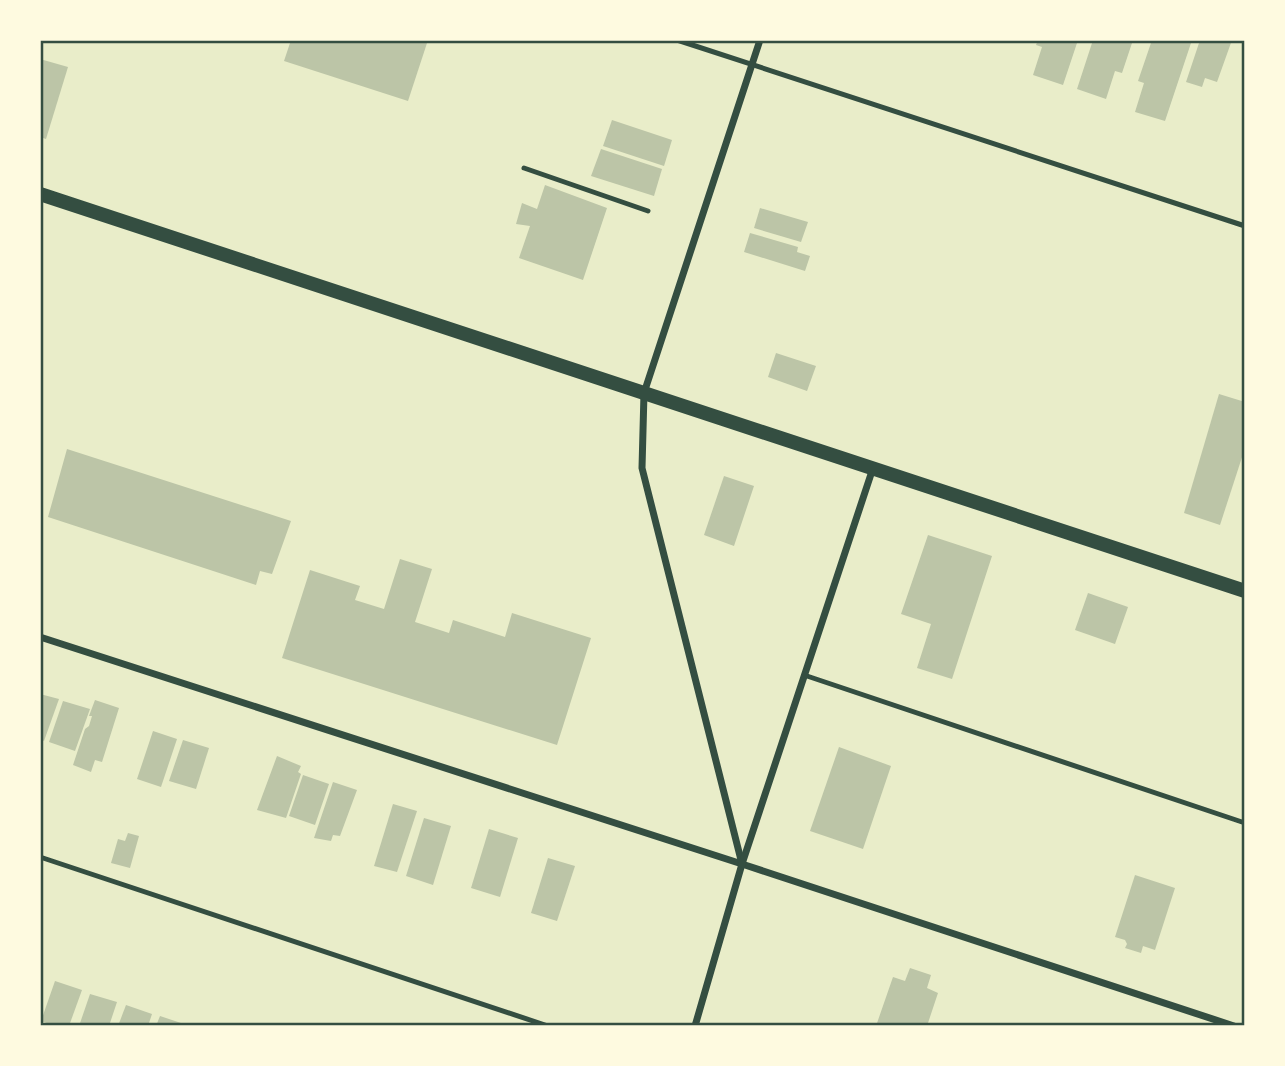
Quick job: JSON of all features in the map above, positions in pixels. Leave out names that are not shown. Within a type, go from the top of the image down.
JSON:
[{"type":"main road","points":[[40,194],[1245,591]]},
{"type":"street","points":[[742,864],[642,468],[644,393],[760,40]]},
{"type":"street","points":[[695,1026],[742,864],[873,468]]},
{"type":"street","points":[[40,638],[1234,1026]]},
{"type":"lane","points":[[677,40],[1245,226]]},
{"type":"lane","points":[[524,168],[648,211]]},
{"type":"lane","points":[[804,675],[1245,822]]},
{"type":"lane","points":[[40,857],[548,1026]]},
{"type":"building","points":[[291,40],[428,40],[408,101],[284,61]]},
{"type":"building","points":[[1038,40],[1078,40],[1063,85],[1033,75],[1042,47],[1036,45]]},
{"type":"building","points":[[1093,40],[1133,40],[1122,73],[1115,71],[1106,99],[1077,89]]},
{"type":"building","points":[[1152,40],[1192,40],[1165,121],[1135,112],[1144,83],[1138,81]]},
{"type":"building","points":[[1200,40],[1232,40],[1217,82],[1205,78],[1202,87],[1186,82]]},
{"type":"building","points":[[40,59],[68,67],[46,139],[40,137]]},
{"type":"building","points":[[612,120],[672,140],[664,166],[603,146]]},
{"type":"building","points":[[601,149],[662,169],[654,196],[591,176]]},
{"type":"building","points":[[545,185],[607,208],[583,280],[519,258],[530,226],[516,224],[522,203],[537,209]]},
{"type":"building","points":[[760,208],[808,222],[801,242],[754,228]]},
{"type":"building","points":[[750,233],[798,247],[797,252],[810,256],[805,271],[744,252]]},
{"type":"building","points":[[776,353],[816,366],[807,391],[768,377]]},
{"type":"building","points":[[1219,394],[1245,402],[1245,448],[1220,525],[1184,513]]},
{"type":"building","points":[[67,449],[291,521],[272,574],[260,571],[256,585],[48,517]]},
{"type":"building","points":[[724,476],[754,486],[734,546],[704,535]]},
{"type":"building","points":[[928,535],[992,556],[952,679],[917,668],[931,624],[901,614]]},
{"type":"building","points":[[400,559],[432,569],[415,622],[449,633],[453,620],[505,637],[512,613],[591,638],[557,745],[282,658],[310,570],[360,586],[355,600],[384,609]]},
{"type":"building","points":[[1088,593],[1128,607],[1115,644],[1075,630]]},
{"type":"building","points":[[40,694],[59,699],[44,741],[40,739]]},
{"type":"building","points":[[95,700],[119,708],[102,762],[95,760],[91,772],[73,765],[85,729],[89,726],[92,716],[89,716]]},
{"type":"building","points":[[63,701],[90,709],[75,751],[49,742]]},
{"type":"building","points":[[153,731],[177,739],[161,787],[137,779]]},
{"type":"building","points":[[183,740],[209,748],[196,789],[169,781]]},
{"type":"building","points":[[839,747],[891,766],[863,849],[810,831]]},
{"type":"building","points":[[277,756],[301,766],[298,772],[301,774],[286,818],[257,810]]},
{"type":"building","points":[[303,775],[329,784],[315,825],[289,816]]},
{"type":"building","points":[[333,782],[357,790],[340,836],[333,835],[331,841],[314,838]]},
{"type":"building","points":[[393,804],[417,811],[397,872],[374,866]]},
{"type":"building","points":[[424,818],[451,826],[433,885],[406,876]]},
{"type":"building","points":[[489,829],[518,838],[500,897],[471,888]]},
{"type":"building","points":[[128,833],[139,836],[130,868],[111,863],[118,839],[125,841]]},
{"type":"building","points":[[548,858],[575,866],[557,921],[531,913]]},
{"type":"building","points":[[1135,875],[1175,888],[1155,950],[1143,946],[1141,953],[1125,948],[1125,940],[1115,937]]},
{"type":"building","points":[[910,968],[931,975],[927,988],[938,993],[927,1026],[876,1026],[893,977],[905,981]]},
{"type":"building","points":[[55,981],[82,990],[69,1026],[55,1026],[41,1021]]},
{"type":"building","points":[[90,994],[117,1002],[109,1026],[79,1026]]},
{"type":"building","points":[[126,1005],[152,1014],[148,1026],[118,1026]]},
{"type":"building","points":[[160,1016],[187,1025],[187,1026],[156,1026]]}]
